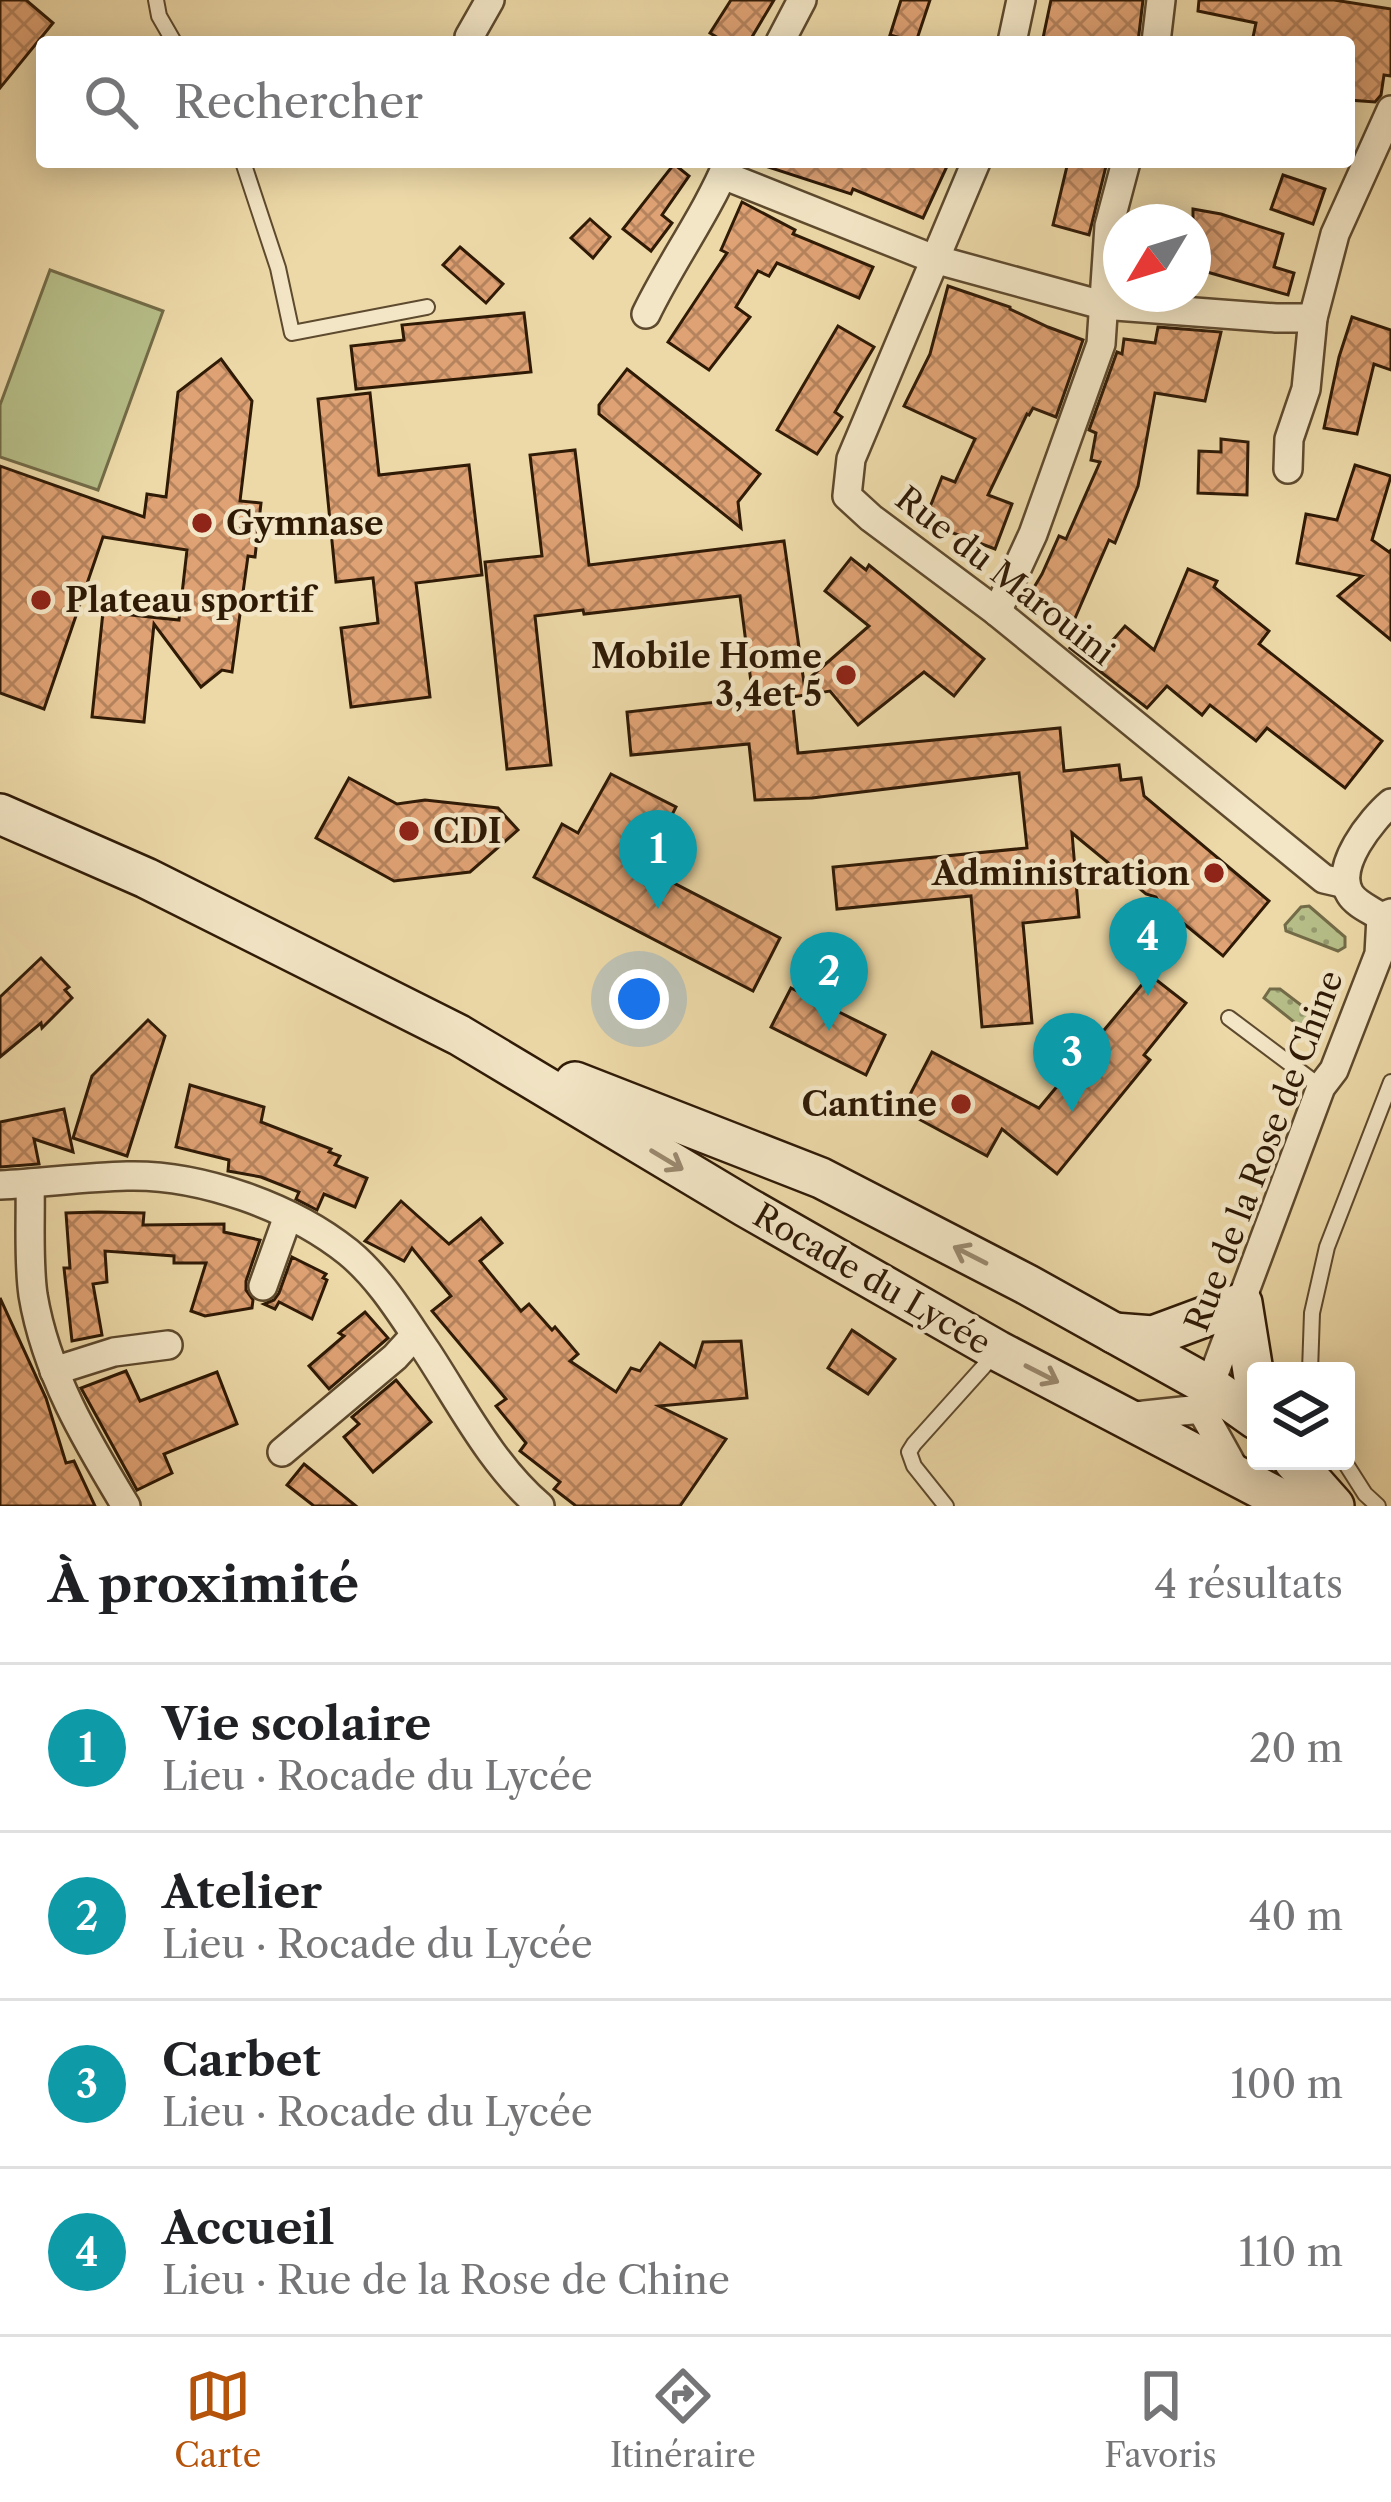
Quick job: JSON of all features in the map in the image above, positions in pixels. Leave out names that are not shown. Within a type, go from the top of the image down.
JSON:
[{"type":"main road","name":"Rocade du Lycée","points":[[0,814],[146,878],[459,1035],[998,1352],[1294,1506]]},
{"type":"main road","name":"Rocade du Lycée","points":[[459,1035],[821,1178],[1026,1284],[1109,1332],[1206,1398],[1247,1415]]},
{"type":"main road","points":[[1109,1332],[1154,1336],[1242,1303],[1251,1362]]},
{"type":"main road","points":[[1302,1470],[1334,1506]]},
{"type":"street","points":[[470,36],[490,0]]},
{"type":"street","points":[[783,36],[802,0]]},
{"type":"street","points":[[1013,36],[1021,0]]},
{"type":"street","points":[[1157,36],[1162,0]]},
{"type":"street","points":[[1288,469],[1289,439],[1306,389],[1313,318],[1335,235],[1391,110]]},
{"type":"street","points":[[646,314],[726,168],[934,259],[1102,305],[1313,318]]},
{"type":"street","name":"Rue du Marouini","points":[[973,168],[850,459],[847,496],[1324,879],[1346,884],[1351,898],[1386,915]]},
{"type":"street","points":[[997,612],[1033,534],[1101,344],[1109,226],[1124,168]]},
{"type":"street","points":[[1346,884],[1346,867],[1371,820],[1391,803]]},
{"type":"street","name":"Rue de la Rose de Chine","points":[[1206,1398],[1321,1087],[1334,1070],[1379,954],[1386,915]]},
{"type":"street","points":[[0,1185],[160,1178],[224,1190],[289,1216],[347,1252],[387,1292],[527,1501]]},
{"type":"street","points":[[30,1184],[32,1290],[40,1327],[74,1415],[126,1506]]},
{"type":"street","points":[[262,1286],[289,1216]]},
{"type":"street","points":[[282,1452],[415,1335]]},
{"type":"street","points":[[54,1371],[114,1352],[168,1345]]},
{"type":"street","points":[[1126,1417],[1206,1398],[1242,1480]]},
{"type":"lane","points":[[156,0],[171,36]]},
{"type":"lane","points":[[245,168],[278,268],[292,333],[427,307]]},
{"type":"lane","points":[[1149,951],[1150,906]]},
{"type":"lane","points":[[1229,1018],[1321,1087]]},
{"type":"lane","points":[[1310,1362],[1312,1313],[1327,1246],[1391,1082]]},
{"type":"lane","points":[[946,1506],[914,1466],[910,1452],[998,1352]]},
{"type":"lane","points":[[1350,1470],[1378,1506]]},
{"type":"green space","points":[[50,270],[163,311],[98,490],[0,457],[0,405]]},
{"type":"green space","points":[[1309,906],[1345,937],[1345,947],[1338,951],[1286,931],[1285,925],[1301,907]]},
{"type":"green space","points":[[1270,989],[1280,989],[1322,1021],[1308,1033],[1264,998]]},
{"type":"building","points":[[0,0],[26,0],[53,23],[42,36],[36,36],[36,44],[0,88]]},
{"type":"building","points":[[731,0],[774,0],[753,36],[710,33]]},
{"type":"building","points":[[901,0],[930,0],[918,36],[890,35]]},
{"type":"building","points":[[1051,0],[1143,0],[1139,36],[1043,36]]},
{"type":"building","points":[[1199,0],[1334,0],[1391,9],[1391,76],[1384,75],[1375,102],[1355,100],[1355,36],[1253,36],[1256,23],[1198,11]]},
{"type":"building","points":[[671,168],[689,176],[662,215],[672,223],[651,251],[623,229]]},
{"type":"building","points":[[771,168],[946,168],[923,218],[853,189],[851,194]]},
{"type":"building","points":[[1067,168],[1106,168],[1089,235],[1053,225]]},
{"type":"building","points":[[1283,175],[1325,189],[1313,224],[1271,209]]},
{"type":"building","points":[[742,202],[795,230],[793,234],[873,267],[859,298],[777,263],[769,276],[758,271],[736,307],[750,317],[709,370],[668,342],[727,253],[721,250]]},
{"type":"building","points":[[1211,212],[1283,234],[1274,267],[1294,273],[1288,295],[1211,273]]},
{"type":"building","points":[[590,219],[610,237],[593,258],[571,238]]},
{"type":"building","points":[[460,247],[503,284],[486,303],[443,265]]},
{"type":"building","points":[[948,286],[1083,340],[1056,417],[1033,408],[1027,414],[988,495],[1012,504],[995,549],[924,522],[942,477],[955,482],[975,439],[904,406],[930,354]]},
{"type":"building","points":[[524,313],[531,372],[356,389],[351,346],[404,340],[402,325]]},
{"type":"building","points":[[1352,317],[1391,330],[1391,370],[1374,364],[1357,434],[1324,428]]},
{"type":"building","points":[[838,326],[874,347],[835,412],[842,417],[817,454],[777,430]]},
{"type":"building","points":[[1158,327],[1221,332],[1205,401],[1155,393],[1138,486],[1115,543],[1109,540],[1072,625],[1027,599],[1059,536],[1066,539],[1100,462],[1091,460],[1096,433],[1089,430],[1117,352],[1122,354],[1124,339],[1155,343]]},
{"type":"building","points":[[221,359],[252,401],[240,501],[261,503],[255,557],[248,556],[232,672],[222,670],[201,687],[154,624],[144,722],[92,717],[103,612],[179,620],[187,550],[103,537],[44,709],[0,693],[0,466],[144,517],[147,494],[166,497],[178,392]]},
{"type":"building","points":[[627,369],[760,474],[738,502],[741,528],[599,414],[599,405]]},
{"type":"building","points":[[370,393],[379,475],[469,465],[482,575],[416,583],[430,697],[351,707],[341,628],[378,623],[373,578],[336,582],[318,399]]},
{"type":"building","points":[[1221,439],[1248,442],[1247,495],[1198,493],[1199,451],[1221,452]]},
{"type":"building","points":[[575,450],[589,565],[784,541],[804,683],[869,626],[825,591],[851,558],[866,570],[869,565],[984,659],[954,696],[924,672],[858,725],[830,691],[792,697],[798,753],[1060,728],[1064,771],[1119,765],[1121,780],[1141,778],[1144,796],[1269,901],[1223,956],[1072,833],[1079,917],[1023,923],[1032,1023],[982,1027],[971,896],[837,909],[833,867],[1027,848],[1019,773],[812,798],[755,800],[749,744],[631,755],[627,712],[753,698],[740,596],[535,616],[551,765],[507,769],[485,562],[542,556],[530,455]]},
{"type":"building","points":[[1355,465],[1391,476],[1372,540],[1391,550],[1391,640],[1338,596],[1362,576],[1297,563],[1306,514],[1337,520]]},
{"type":"building","points":[[1188,569],[1217,581],[1214,587],[1269,631],[1259,644],[1382,741],[1345,788],[1267,728],[1256,741],[1210,705],[1202,715],[1167,686],[1147,708],[1070,648],[1085,630],[1107,647],[1125,626],[1154,650]]},
{"type":"building","points":[[611,774],[676,807],[645,868],[780,938],[753,991],[534,877],[562,824],[578,833]]},
{"type":"building","points":[[349,778],[397,804],[425,800],[498,808],[518,830],[470,872],[394,881],[316,838]]},
{"type":"building","points":[[41,958],[69,987],[65,990],[72,998],[42,1028],[41,1023],[0,1057],[0,997]]},
{"type":"building","points":[[1150,975],[1186,1003],[1144,1055],[1150,1060],[1057,1174],[1002,1129],[987,1156],[902,1110],[932,1052],[1039,1108]]},
{"type":"building","points":[[791,988],[885,1035],[866,1075],[771,1027]]},
{"type":"building","points":[[148,1020],[165,1036],[127,1156],[73,1138],[92,1076]]},
{"type":"building","points":[[190,1085],[264,1107],[261,1122],[331,1149],[340,1156],[335,1165],[367,1178],[355,1207],[324,1194],[317,1210],[296,1199],[299,1192],[261,1177],[228,1171],[229,1160],[176,1147]]},
{"type":"building","points":[[64,1109],[73,1152],[34,1139],[39,1164],[0,1167],[0,1122]]},
{"type":"building","points":[[401,1201],[449,1244],[481,1218],[502,1243],[480,1261],[521,1311],[529,1304],[552,1330],[555,1327],[578,1354],[570,1361],[616,1392],[631,1368],[640,1371],[660,1343],[695,1367],[703,1342],[741,1341],[747,1398],[659,1406],[726,1439],[680,1506],[576,1506],[554,1489],[560,1482],[520,1451],[526,1443],[496,1406],[506,1399],[432,1311],[451,1296],[412,1248],[404,1261],[365,1241]]},
{"type":"building","points":[[66,1213],[144,1213],[143,1225],[224,1224],[224,1232],[260,1240],[246,1281],[252,1308],[205,1316],[191,1311],[206,1263],[174,1263],[174,1256],[105,1251],[107,1282],[93,1284],[102,1335],[72,1341],[64,1268],[70,1268]]},
{"type":"building","points":[[292,1257],[326,1274],[312,1319],[279,1302],[275,1309],[264,1304],[279,1293]]},
{"type":"building","points":[[0,1298],[46,1398],[66,1463],[74,1461],[95,1506],[0,1506]]},
{"type":"building","points":[[365,1312],[388,1338],[329,1389],[309,1366]]},
{"type":"building","points":[[852,1330],[895,1359],[868,1394],[828,1368]]},
{"type":"building","points":[[126,1371],[140,1401],[217,1372],[237,1424],[164,1454],[172,1473],[137,1490],[81,1388]]},
{"type":"building","points":[[396,1380],[431,1422],[373,1472],[344,1437],[359,1424],[352,1417]]},
{"type":"building","points":[[304,1464],[356,1506],[314,1506],[287,1485]]},
{"type":"place","name":"Gymnase","points":[[202,523]]},
{"type":"place","name":"Plateau sportif","points":[[41,600]]},
{"type":"place","name":"Mobile Home 3,4et 5","points":[[846,675]]},
{"type":"place","name":"CDI","points":[[409,831]]},
{"type":"place","name":"Administration","points":[[1214,873]]},
{"type":"place","name":"Vie scolaire","points":[[658,909]]},
{"type":"place","name":"Accueil","points":[[1148,996]]},
{"type":"place","name":"Atelier","points":[[829,1031]]},
{"type":"place","name":"Cantine","points":[[961,1104]]},
{"type":"place","name":"Carbet","points":[[1072,1112]]}]
